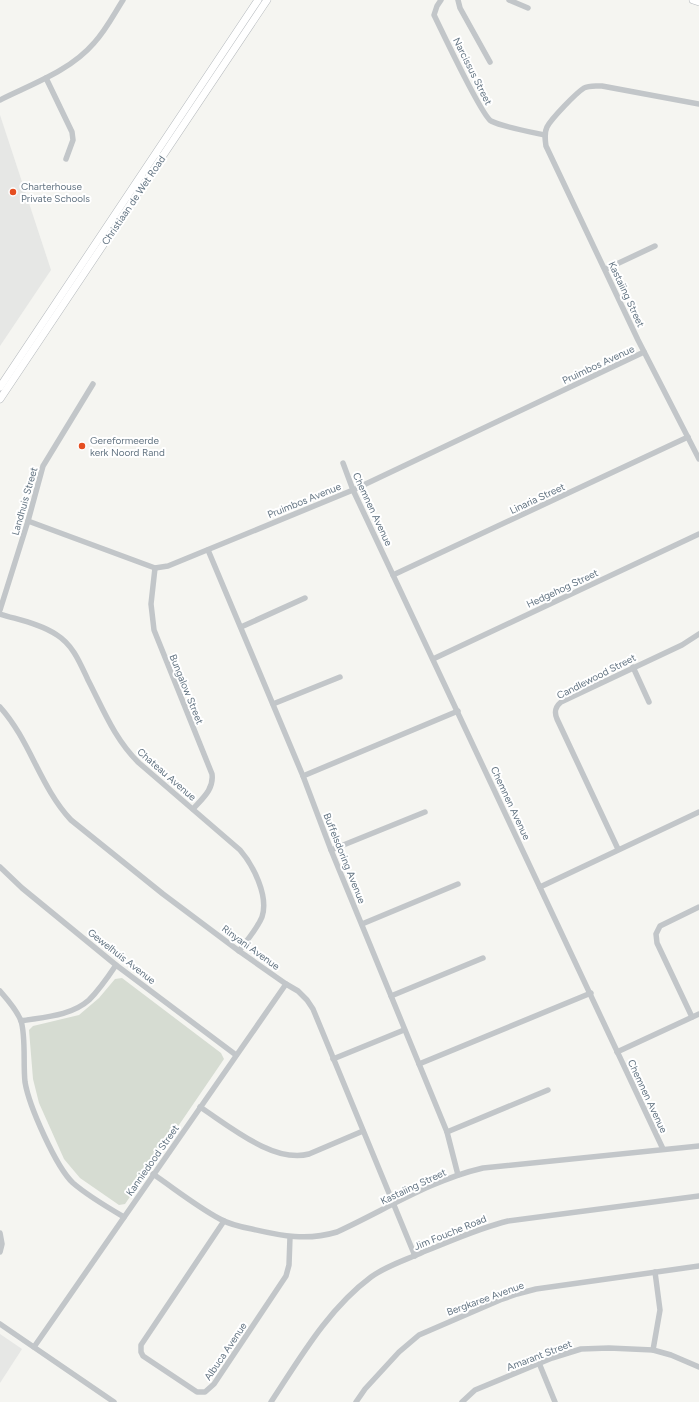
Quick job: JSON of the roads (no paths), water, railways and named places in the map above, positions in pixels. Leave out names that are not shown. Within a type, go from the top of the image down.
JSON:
[{"type":"main road","name":"Christiaan de Wet Road","points":[[0,387],[258,0]]},
{"type":"main road","name":"Christiaan de Wet Road","points":[[0,399],[267,0]]},
{"type":"main road","points":[[693,0],[699,2]]},
{"type":"street","points":[[0,98],[46,78],[72,63],[94,44],[124,0]]},
{"type":"street","name":"Narcissus Street","points":[[441,0],[434,15],[488,118],[500,124],[545,135]]},
{"type":"street","points":[[458,0],[460,8],[490,62]]},
{"type":"street","points":[[509,0],[528,8]]},
{"type":"street","points":[[46,78],[72,132],[73,140],[66,159]]},
{"type":"street","points":[[545,135],[550,124],[577,93],[588,87],[602,86],[699,104]]},
{"type":"street","name":"Kastaiing Street","points":[[545,135],[546,146],[606,269],[644,352],[699,459]]},
{"type":"street","points":[[606,269],[655,246]]},
{"type":"street","name":"Pruimbos Avenue","points":[[155,568],[168,566],[353,490],[644,352]]},
{"type":"street","name":"Landhuis Street","points":[[0,610],[45,462],[93,384]]},
{"type":"street","name":"Linaria Street","points":[[393,575],[688,437]]},
{"type":"street","name":"Chemnen Avenue","points":[[343,463],[353,490],[591,993],[663,1149]]},
{"type":"street","points":[[28,521],[155,568]]},
{"type":"street","name":"Hedgehog Street","points":[[433,659],[699,534]]},
{"type":"street","name":"Buffelsdoring Avenue","points":[[208,550],[303,776],[331,850],[447,1132],[458,1175]]},
{"type":"street","name":"Bungalow Street","points":[[155,568],[151,604],[154,630],[212,774],[211,787],[193,809]]},
{"type":"street","points":[[241,627],[305,598]]},
{"type":"street","name":"Chateau Avenue","points":[[0,614],[46,629],[59,636],[66,642],[78,658],[113,730],[125,748],[139,763],[240,850],[253,870],[261,889],[264,906],[262,918],[239,951]]},
{"type":"street","name":"Candlewood Street","points":[[618,849],[557,719],[555,711],[561,702],[682,645],[699,634]]},
{"type":"street","points":[[633,667],[649,702]]},
{"type":"street","points":[[272,704],[340,677]]},
{"type":"street","name":"Rinyani Avenue","points":[[0,706],[20,734],[52,797],[71,820],[163,894],[239,951],[286,984],[298,990],[308,1000],[415,1256]]},
{"type":"street","points":[[303,776],[458,711]]},
{"type":"street","points":[[331,850],[425,812]]},
{"type":"street","points":[[540,887],[699,812]]},
{"type":"street","name":"Gewelhuis Avenue","points":[[0,867],[22,888],[116,965],[236,1055]]},
{"type":"street","points":[[362,924],[458,884]]},
{"type":"street","points":[[692,1017],[657,943],[656,934],[660,926],[699,907]]},
{"type":"street","points":[[391,996],[483,958]]},
{"type":"street","points":[[21,1021],[61,1014],[76,1009],[90,999],[116,965]]},
{"type":"street","name":"Kanniedood Street","points":[[34,1347],[286,984]]},
{"type":"street","points":[[0,991],[13,1007],[21,1021],[23,1032],[25,1080],[28,1095],[57,1160],[74,1183],[124,1217]]},
{"type":"street","points":[[419,1064],[591,993]]},
{"type":"street","points":[[618,1052],[699,1014]]},
{"type":"street","points":[[333,1059],[404,1030]]},
{"type":"street","points":[[447,1132],[548,1090]]},
{"type":"street","points":[[200,1107],[256,1144],[291,1155],[302,1156],[309,1154],[363,1131]]},
{"type":"street","name":"Kastaiing Street","points":[[153,1174],[224,1221],[246,1228],[290,1237],[337,1232],[429,1187],[458,1175],[489,1166],[699,1146]]},
{"type":"street","name":"Jim Fouche Road","points":[[271,1402],[324,1325],[353,1293],[374,1275],[397,1263],[482,1228],[508,1220],[699,1196]]},
{"type":"street","name":"Albuca Avenue","points":[[224,1221],[141,1345],[141,1352],[143,1356],[197,1392],[205,1392],[214,1384],[286,1276],[289,1265],[290,1237]]},
{"type":"street","points":[[0,1233],[2,1244],[0,1252]]},
{"type":"street","name":"Bergkaree Avenue","points":[[356,1402],[365,1389],[413,1339],[426,1331],[517,1294],[536,1289],[699,1266]]},
{"type":"street","points":[[653,1350],[660,1310],[655,1272]]},
{"type":"street","points":[[0,1324],[114,1402]]},
{"type":"street","name":"Amarant Street","points":[[462,1402],[475,1390],[539,1363],[581,1349],[609,1348],[653,1350],[671,1355],[699,1367]]},
{"type":"street","points":[[539,1363],[555,1402]]},
{"type":"place","name":"Charterhouse Private Schools","points":[[13,192]]},
{"type":"place","name":"Gereformeerde kerk Noord Rand","points":[[82,446]]}]
